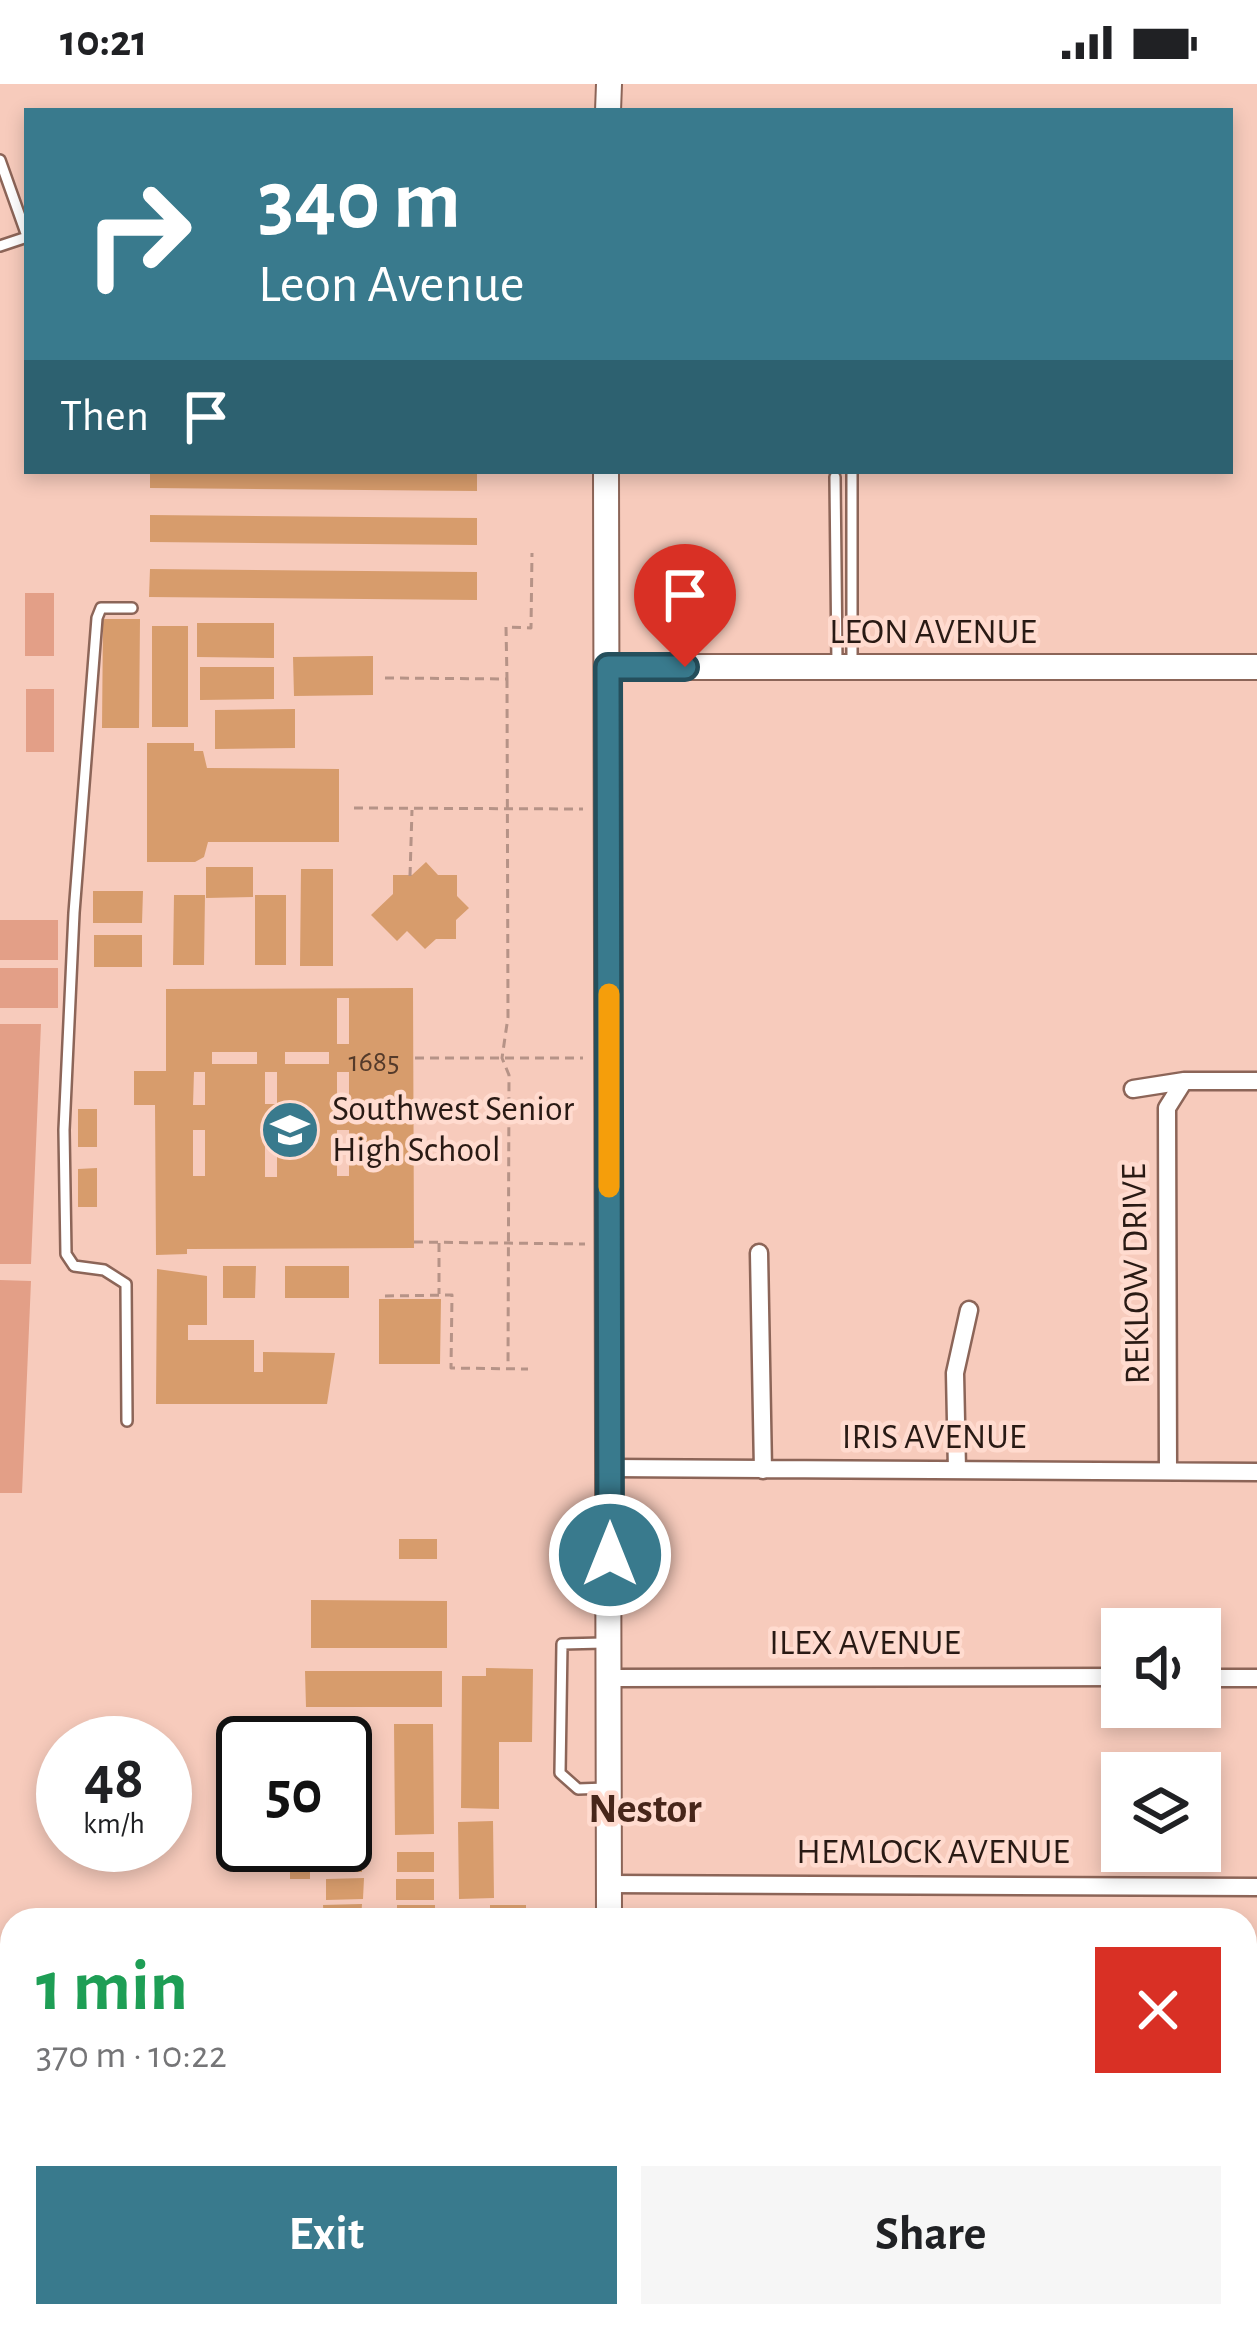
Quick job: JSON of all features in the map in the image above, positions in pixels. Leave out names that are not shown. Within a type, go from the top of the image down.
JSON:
[{"type":"main road","points":[[606,474],[609,1908]]},
{"type":"main road","name":"LEON AVENUE","points":[[608,667],[1257,668]]},
{"type":"street","points":[[1133,1089],[1184,1081],[1257,1081]]},
{"type":"street","name":"REKLOW DRIVE","points":[[1168,1471],[1167,1108],[1184,1081]]},
{"type":"street","points":[[759,1253],[763,1469]]},
{"type":"street","points":[[957,1470],[955,1373],[969,1310]]},
{"type":"street","name":"IRIS AVENUE","points":[[611,1468],[1257,1472]]},
{"type":"street","name":"ILEX AVENUE","points":[[608,1678],[1101,1677]]},
{"type":"street","points":[[1221,1678],[1257,1678]]},
{"type":"street","name":"HEMLOCK AVENUE","points":[[608,1884],[1257,1887]]},
{"type":"lane","points":[[0,160],[24,228]]},
{"type":"lane","points":[[845,668],[853,474]]},
{"type":"lane","points":[[835,477],[845,668]]},
{"type":"lane","points":[[127,1420],[126,1284],[104,1270],[74,1266],[66,1254],[64,1130],[97,618],[100,608],[132,608]]},
{"type":"lane","points":[[608,1788],[578,1789],[560,1773],[562,1644],[609,1643]]},
{"type":"path","points":[[508,1369],[509,1075],[502,1058],[508,1017],[506,627],[531,628],[532,553]]},
{"type":"path","points":[[385,677],[507,679]]},
{"type":"path","points":[[354,808],[584,809]]},
{"type":"path","points":[[410,876],[412,808]]},
{"type":"path","points":[[415,1058],[585,1058]]},
{"type":"path","points":[[414,1242],[585,1244]]},
{"type":"path","points":[[439,1242],[439,1295]]},
{"type":"path","points":[[385,1296],[452,1295],[451,1368],[528,1369]]},
{"type":"shaded area","points":[[25,593],[54,593],[54,656],[25,656]]},
{"type":"shaded area","points":[[26,689],[54,689],[54,752],[26,752]]},
{"type":"shaded area","points":[[0,920],[58,920],[58,960],[0,960]]},
{"type":"shaded area","points":[[0,968],[58,968],[58,1008],[0,1008]]},
{"type":"shaded area","points":[[0,1024],[41,1024],[31,1264],[0,1264]]},
{"type":"shaded area","points":[[0,1280],[31,1281],[22,1493],[0,1493]]},
{"type":"building","points":[[150,474],[477,474],[477,491],[150,488]]},
{"type":"building","points":[[150,515],[477,518],[477,545],[150,542]]},
{"type":"building","points":[[150,569],[477,572],[477,600],[149,597]]},
{"type":"building","points":[[103,619],[140,619],[139,728],[102,728]]},
{"type":"building","points":[[197,623],[274,623],[274,658],[197,657]]},
{"type":"building","points":[[152,626],[188,626],[188,727],[152,727]]},
{"type":"building","points":[[373,656],[373,695],[294,696],[293,657]]},
{"type":"building","points":[[200,667],[274,667],[274,699],[200,700]]},
{"type":"building","points":[[295,709],[295,748],[215,749],[215,710]]},
{"type":"building","points":[[147,743],[194,743],[194,751],[203,751],[207,768],[339,769],[339,842],[208,842],[204,857],[195,862],[147,862]]},
{"type":"building","points":[[426,862],[438,875],[457,875],[457,896],[469,908],[456,920],[456,939],[436,939],[425,949],[407,931],[397,941],[371,915],[393,894],[393,875],[412,875]]},
{"type":"building","points":[[206,867],[253,867],[253,897],[206,898]]},
{"type":"building","points":[[301,869],[333,869],[333,966],[300,966]]},
{"type":"building","points":[[93,891],[143,891],[142,923],[93,923]]},
{"type":"building","points":[[174,895],[205,895],[204,965],[173,965]]},
{"type":"building","points":[[255,895],[286,895],[286,965],[255,965]]},
{"type":"building","points":[[94,935],[142,935],[142,967],[94,967]]},
{"type":"building","points":[[413,988],[414,1248],[187,1249],[187,1254],[156,1255],[155,1105],[134,1105],[134,1071],[166,1071],[166,989]],"holes":[[[337,998],[349,998],[349,1044],[337,1044]],[[212,1052],[257,1052],[257,1064],[212,1064]],[[285,1052],[329,1052],[329,1064],[285,1064]],[[194,1072],[205,1072],[205,1105],[193,1105]],[[265,1072],[277,1072],[277,1104],[265,1104]],[[337,1072],[349,1072],[349,1105],[337,1104]],[[193,1130],[205,1130],[205,1176],[193,1176]],[[337,1130],[349,1130],[349,1176],[337,1176]],[[265,1131],[277,1131],[277,1177],[265,1177]]]},
{"type":"building","points":[[78,1109],[97,1109],[97,1147],[78,1147]]},
{"type":"building","points":[[97,1168],[97,1207],[78,1207],[78,1169]]},
{"type":"building","points":[[223,1266],[256,1266],[255,1298],[223,1298]]},
{"type":"building","points":[[285,1266],[349,1266],[349,1298],[285,1298]]},
{"type":"building","points":[[157,1269],[207,1276],[207,1325],[188,1325],[188,1340],[254,1340],[254,1372],[263,1372],[263,1352],[335,1353],[327,1404],[156,1404]]},
{"type":"building","points":[[379,1299],[441,1299],[440,1364],[379,1364]]},
{"type":"building","points":[[399,1539],[437,1539],[437,1559],[399,1559]]},
{"type":"building","points":[[311,1600],[447,1601],[447,1648],[311,1648]]},
{"type":"building","points":[[486,1668],[533,1669],[532,1742],[499,1742],[499,1809],[461,1808],[462,1676],[486,1676]]},
{"type":"building","points":[[305,1671],[442,1671],[442,1707],[306,1707]]},
{"type":"building","points":[[394,1724],[433,1724],[434,1834],[395,1835]]},
{"type":"building","points":[[493,1821],[494,1898],[459,1899],[458,1822]]},
{"type":"building","points":[[397,1852],[434,1852],[434,1872],[397,1872]]},
{"type":"building","points":[[290,1872],[310,1872],[310,1879],[290,1879]]},
{"type":"building","points":[[364,1878],[363,1899],[326,1900],[326,1879]]},
{"type":"building","points":[[396,1879],[434,1879],[434,1900],[396,1900]]},
{"type":"building","points":[[362,1904],[362,1908],[323,1905]]},
{"type":"building","points":[[397,1905],[435,1905],[435,1908]]},
{"type":"building","points":[[490,1905],[526,1905],[526,1908]]},
{"type":"slow traffic","points":[[609,994],[609,1187]]},
{"type":"place","name":"Southwest Senior High School","points":[[290,1130]]},
{"type":"district","name":"Nestor","points":[[645,1809]]},
{"type":"route","points":[[610,1555],[608,667],[685,667]]}]
